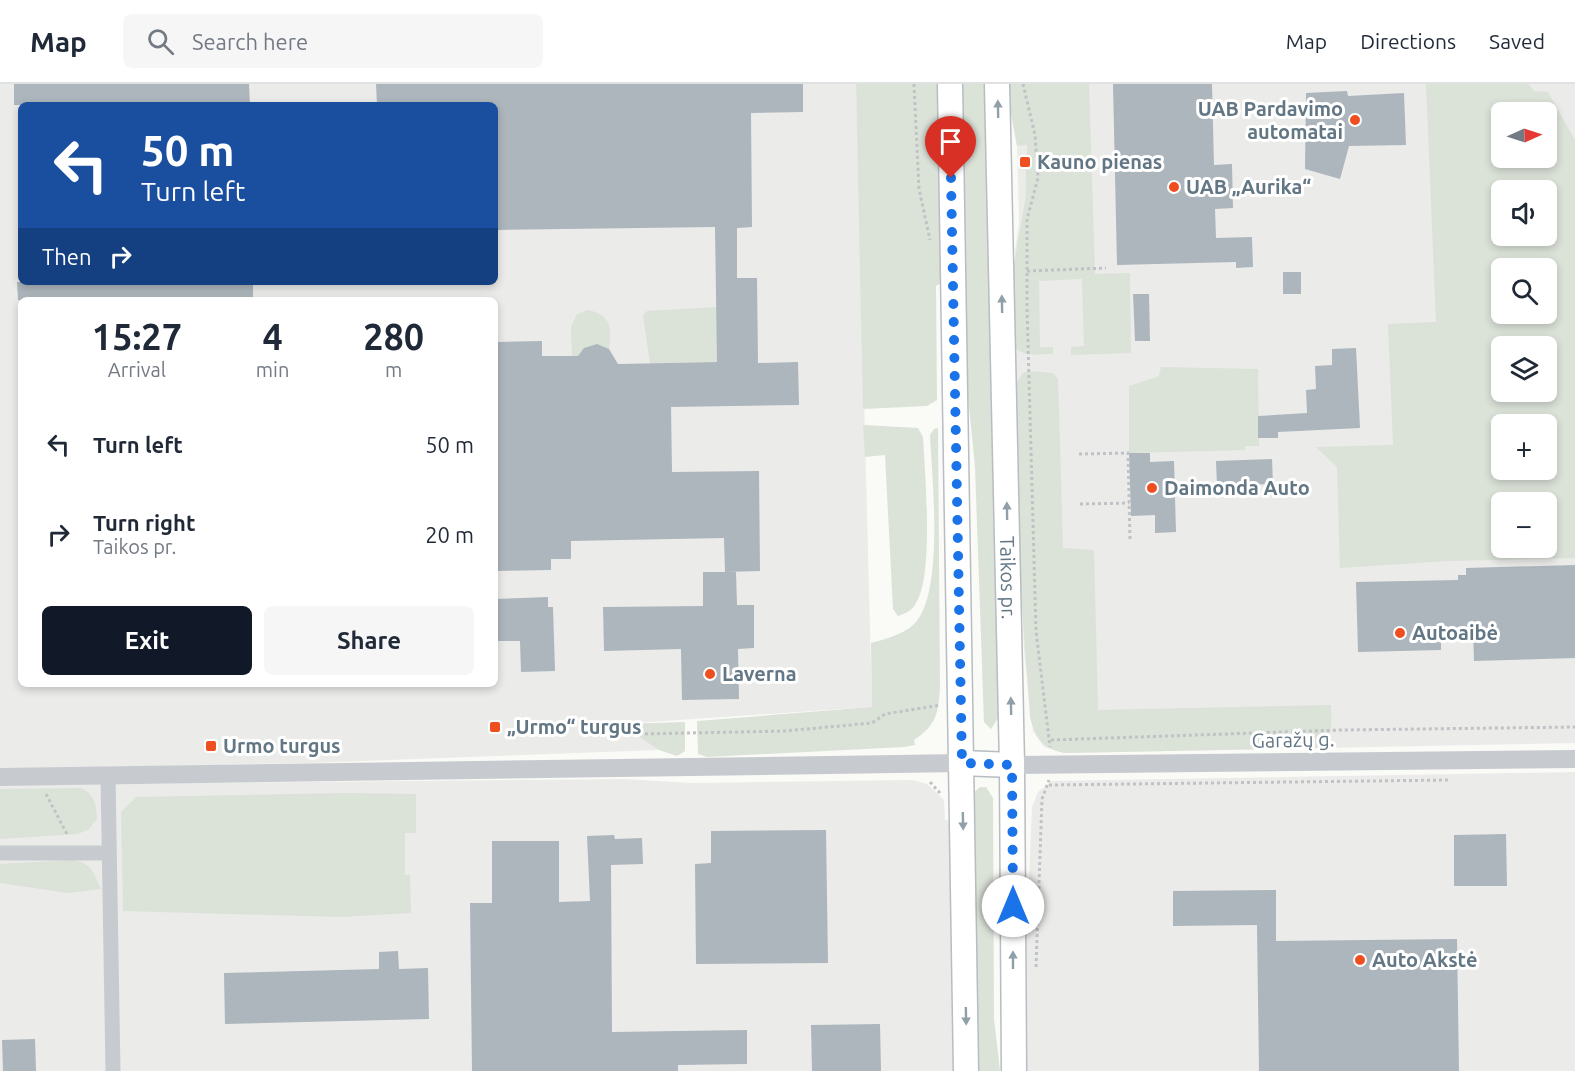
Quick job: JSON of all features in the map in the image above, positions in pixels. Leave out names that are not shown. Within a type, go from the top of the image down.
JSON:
[{"type":"main road","points":[[950,84],[966,1071]]},
{"type":"main road","name":"Taikos pr.","points":[[997,84],[1012,765],[1014,1071]]},
{"type":"main road","points":[[962,763],[1012,765]]},
{"type":"street","name":"Garažų g.","points":[[1012,765],[1575,759]]},
{"type":"street","points":[[0,777],[962,763]]},
{"type":"street","points":[[108,776],[113,1071]]},
{"type":"street","points":[[0,853],[109,853]]},
{"type":"path","points":[[914,84],[919,189],[932,247]]},
{"type":"path","points":[[1023,84],[1035,135],[1038,178],[1027,219],[1027,271],[1036,631],[1051,740],[1342,730],[1575,727]]},
{"type":"path","points":[[1027,271],[1106,268]]},
{"type":"path","points":[[1079,454],[1128,453],[1130,540]]},
{"type":"path","points":[[1080,504],[1129,503]]},
{"type":"path","points":[[591,735],[785,731],[872,723],[885,714],[939,705]]},
{"type":"path","points":[[36,777],[77,853]]},
{"type":"path","points":[[1049,785],[1454,780]]},
{"type":"path","points":[[1036,972],[1042,799]]},
{"type":"shaded area","points":[[0,84],[856,84],[872,707],[621,724],[659,750],[309,763],[0,769]]},
{"type":"shaded area","points":[[856,84],[938,84],[942,282],[936,286],[937,400],[927,406],[863,409]]},
{"type":"shaded area","points":[[960,84],[987,84],[998,718],[991,729],[984,722],[975,467],[966,375]]},
{"type":"shaded area","points":[[1009,84],[1575,84],[1575,743],[1065,753],[1044,747],[1033,731],[1024,652],[1014,386],[1015,251],[1019,223],[1017,146],[1010,108]]},
{"type":"shaded area","points":[[1009,84],[1089,84],[1095,274],[1130,273],[1131,353],[1071,355],[1071,347],[1084,346],[1082,279],[1039,281],[1040,347],[1053,347],[1053,354],[1025,353],[1012,344],[1012,276],[1026,195],[1026,170],[1030,170],[1031,156],[1027,156],[1027,145],[1017,146],[1010,108]]},
{"type":"shaded area","points":[[1426,84],[1529,84],[1534,91],[1548,92],[1554,102],[1491,102],[1491,168],[1557,168],[1557,108],[1575,140],[1575,558],[1448,561],[1340,568],[1337,467],[1316,447],[1393,445],[1388,324],[1436,322]]},
{"type":"shaded area","points":[[717,307],[717,362],[650,363],[643,316],[647,311]]},
{"type":"shaded area","points":[[588,310],[606,319],[610,329],[609,349],[592,346],[578,356],[572,356],[571,327],[577,314]]},
{"type":"shaded area","points":[[1161,367],[1258,369],[1259,446],[1245,446],[1245,450],[1129,453],[1129,386],[1159,376]]},
{"type":"shaded area","points":[[1029,371],[1053,373],[1058,379],[1063,548],[1094,550],[1098,710],[1331,705],[1329,734],[1318,748],[1065,753],[1051,749],[1037,737],[1030,717],[1018,551],[1014,386],[1023,373]]},
{"type":"shaded area","points":[[863,425],[918,428],[923,437],[927,523],[925,571],[922,590],[914,606],[898,616],[893,609],[885,455],[865,457]]},
{"type":"shaded area","points":[[938,428],[940,688],[937,711],[932,724],[914,740],[915,745],[904,747],[707,757],[698,754],[697,721],[872,707],[871,643],[899,634],[913,625],[923,610],[929,589],[934,535],[930,435],[934,429]]},
{"type":"shaded area","points":[[685,722],[685,751],[677,756],[659,750],[620,724]]},
{"type":"shaded area","points":[[1575,772],[1575,1071],[1027,1071],[1025,974],[1032,807],[1038,792],[1052,781]]},
{"type":"shaded area","points":[[623,779],[693,783],[912,780],[927,784],[935,791],[944,800],[945,820],[951,821],[953,1071],[0,1071],[0,785]]},
{"type":"shaded area","points":[[980,787],[986,787],[993,798],[994,1019],[1000,1071],[977,1071],[973,793]]},
{"type":"shaded area","points":[[81,788],[92,797],[96,809],[97,819],[88,830],[77,834],[0,839],[0,789]]},
{"type":"shaded area","points":[[416,794],[416,833],[405,833],[405,875],[410,875],[411,913],[342,917],[123,911],[121,812],[136,797]]},
{"type":"shaded area","points":[[73,860],[88,866],[101,889],[68,893],[0,883],[0,864]]},
{"type":"building","points":[[14,84],[249,84],[250,102],[18,102],[18,105],[14,105]]},
{"type":"building","points":[[376,84],[803,84],[803,112],[751,113],[752,227],[737,228],[737,278],[757,278],[758,363],[798,362],[799,405],[671,407],[672,472],[759,471],[760,571],[725,572],[724,538],[571,541],[571,559],[551,559],[551,570],[498,571],[498,342],[542,341],[542,356],[578,356],[584,348],[597,344],[609,349],[618,364],[717,362],[715,227],[498,230],[498,102],[377,102]]},
{"type":"building","name":"UAB „Aurika“","points":[[1113,84],[1212,84],[1214,165],[1232,164],[1233,208],[1215,209],[1216,238],[1252,237],[1253,267],[1236,268],[1236,262],[1117,265]]},
{"type":"building","name":"UAB Pardavimo automatai","points":[[1347,91],[1348,96],[1404,93],[1406,145],[1349,146],[1340,179],[1305,169],[1306,93]]},
{"type":"building","points":[[1283,272],[1301,272],[1301,294],[1283,294]]},
{"type":"building","points":[[17,282],[18,285],[253,285],[253,297],[18,297],[18,300]]},
{"type":"building","points":[[1133,294],[1149,294],[1150,341],[1135,341]]},
{"type":"building","points":[[1356,348],[1360,428],[1278,432],[1278,438],[1258,438],[1258,416],[1307,413],[1306,390],[1316,389],[1315,366],[1332,365],[1332,349]]},
{"type":"building","name":"Daimonda Auto","points":[[1129,453],[1150,453],[1150,462],[1174,461],[1176,532],[1155,533],[1155,515],[1131,516]]},
{"type":"building","points":[[1272,459],[1273,484],[1217,486],[1216,461]]},
{"type":"building","points":[[1575,565],[1575,658],[1474,661],[1473,629],[1441,629],[1441,650],[1358,652],[1356,582],[1458,580],[1458,575],[1466,575],[1466,568]]},
{"type":"building","points":[[703,572],[736,572],[737,605],[754,605],[754,648],[738,649],[739,699],[682,700],[681,649],[604,651],[603,607],[703,606]]},
{"type":"building","points":[[548,597],[548,607],[553,607],[555,671],[521,672],[520,641],[498,641],[498,599]]},
{"type":"building","points":[[826,830],[828,963],[696,964],[695,864],[711,863],[711,831]]},
{"type":"building","points":[[1506,834],[1507,886],[1454,886],[1454,835]]},
{"type":"building","points":[[614,835],[615,839],[642,838],[643,864],[611,865],[612,1032],[747,1030],[747,1064],[678,1065],[678,1071],[472,1071],[470,903],[492,903],[492,841],[559,841],[559,902],[590,901],[587,836]]},
{"type":"building","points":[[1276,890],[1276,941],[1457,939],[1459,1071],[1259,1071],[1257,925],[1173,926],[1173,891]]},
{"type":"building","points":[[398,951],[399,969],[428,968],[429,1019],[225,1024],[224,973],[379,969],[379,952]]},
{"type":"building","points":[[880,1024],[881,1071],[812,1071],[811,1025]]},
{"type":"building","points":[[35,1039],[36,1071],[3,1071],[2,1040]]},
{"type":"place","name":"UAB Pardavimo automatai","points":[[1355,120]]},
{"type":"place","name":"Kauno pienas","points":[[1025,162]]},
{"type":"place","name":"UAB „Aurika“","points":[[1174,187]]},
{"type":"place","name":"Daimonda Auto","points":[[1152,488]]},
{"type":"place","name":"Autoaibė","points":[[1400,633]]},
{"type":"place","name":"Laverna","points":[[710,674]]},
{"type":"place","name":"„Urmo“ turgus","points":[[495,727]]},
{"type":"place","name":"Urmo turgus","points":[[211,746]]},
{"type":"place","name":"Auto Akstė","points":[[1360,960]]},
{"type":"route","points":[[951,178],[962,763],[1012,765],[1013,906]]}]
